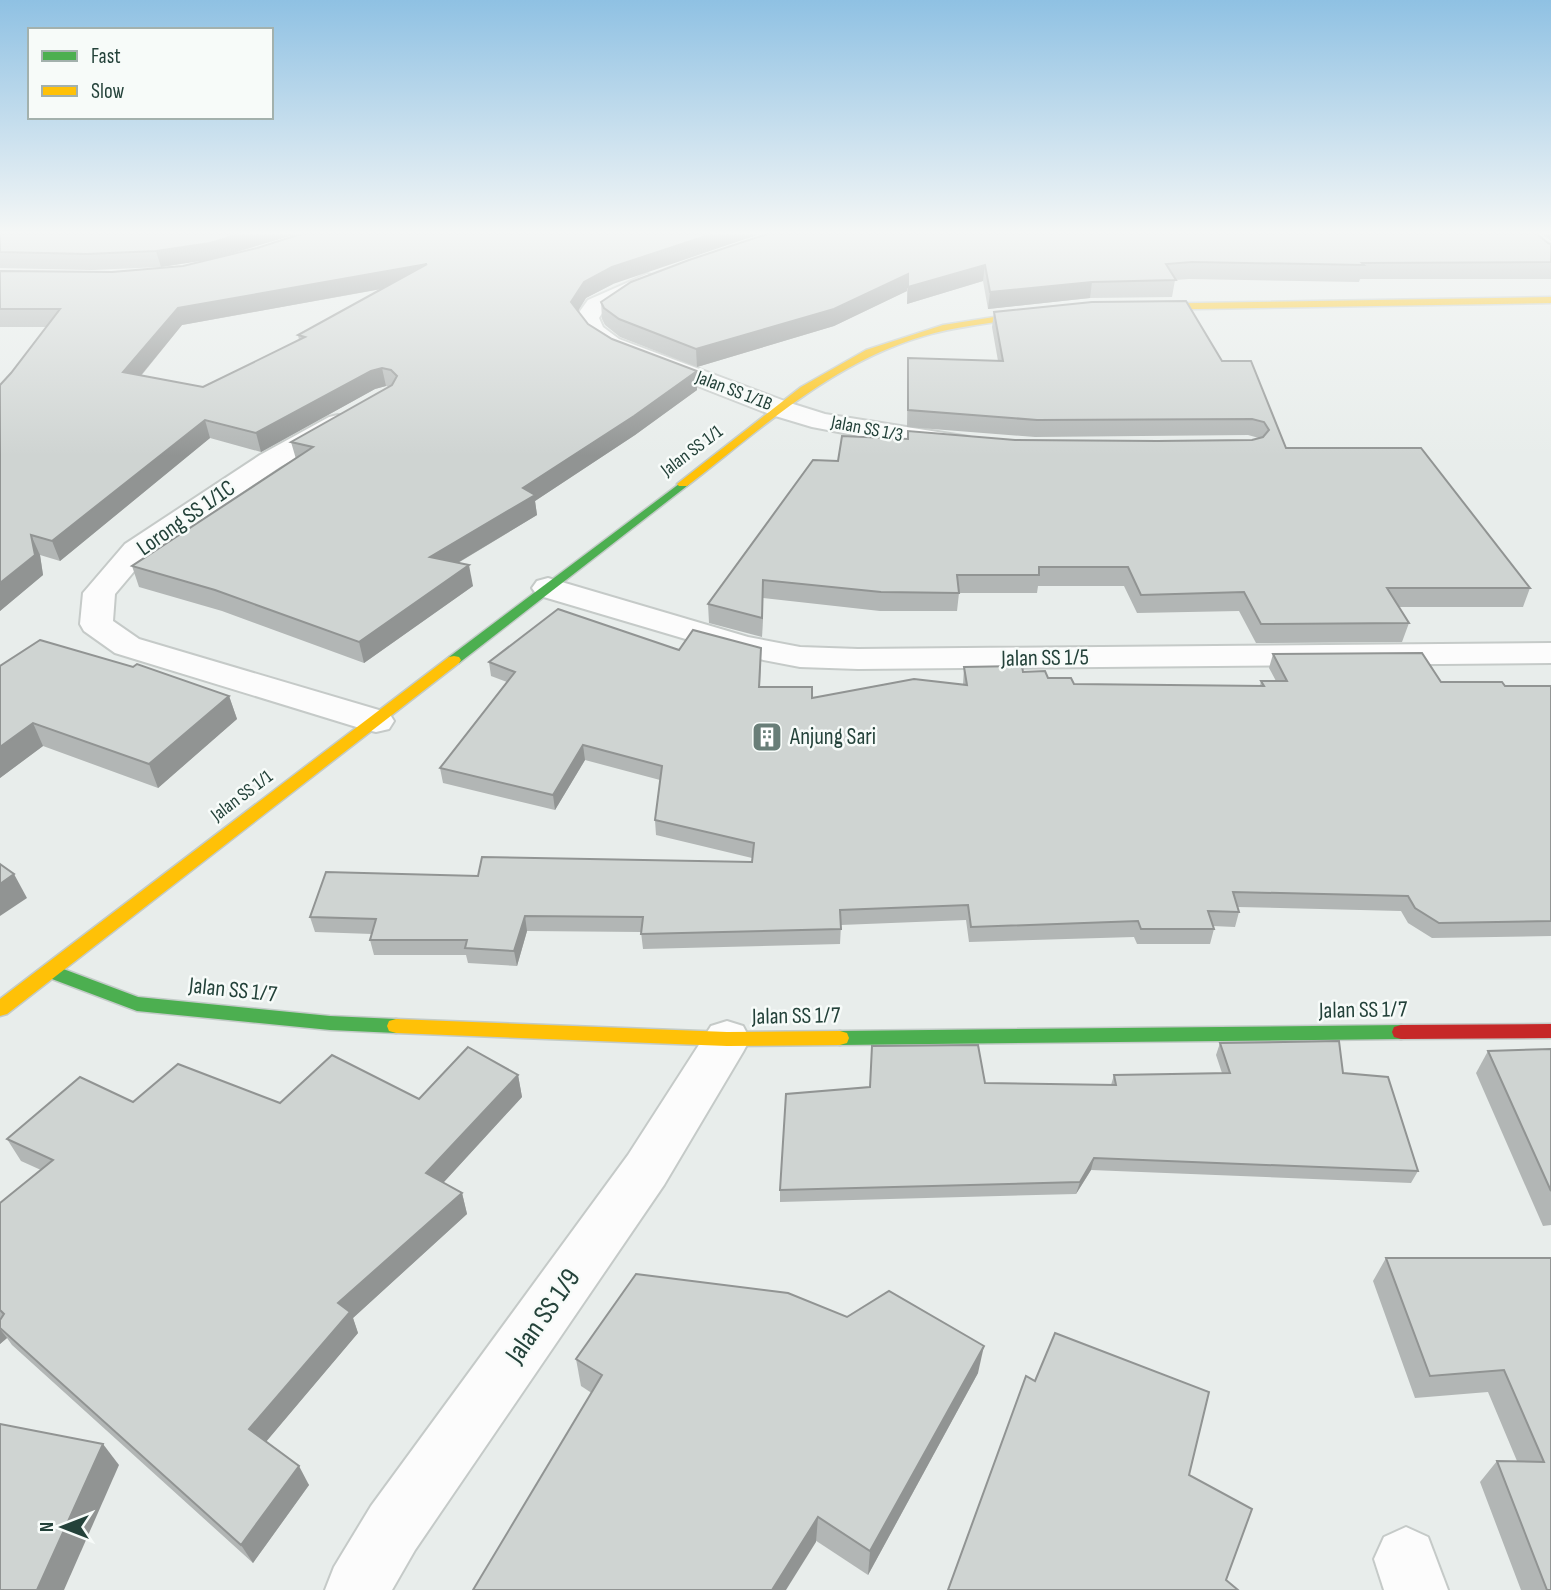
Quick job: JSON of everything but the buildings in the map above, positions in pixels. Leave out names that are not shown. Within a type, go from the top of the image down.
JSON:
[{"type":"street","name":"Jalan SS 1/1B","points":[[594,308],[587,318],[593,331],[611,344],[781,409]]},
{"type":"street","name":"Jalan SS 1/1","points":[[0,1009],[781,409],[848,363],[924,333],[1004,315],[1065,310]]},
{"type":"street","name":"Lorong SS 1/1C","points":[[362,409],[270,461],[136,550],[99,593],[96,624],[127,646],[376,721]]},
{"type":"street","name":"Jalan SS 1/3","points":[[781,409],[821,421],[907,437],[984,444]]},
{"type":"street","name":"Jalan SS 1/5","points":[[548,588],[743,646],[800,657],[858,659],[1551,653]]},
{"type":"street","name":"Jalan SS 1/7","points":[[50,971],[137,1004],[330,1023],[727,1039],[1551,1031]]},
{"type":"street","name":"Jalan SS 1/9","points":[[357,1590],[393,1528],[646,1170],[727,1039]]},
{"type":"traffic: fast","points":[[454,660],[683,484]]},
{"type":"traffic: fast","points":[[50,971],[137,1004],[330,1023],[396,1026]]},
{"type":"traffic: fast","points":[[840,1038],[1401,1032]]},
{"type":"traffic: slow","points":[[683,484],[805,390],[869,353],[918,335],[968,322],[1046,312]]},
{"type":"traffic: slow","points":[[0,1009],[454,660]]},
{"type":"traffic: slow","points":[[396,1026],[727,1039],[840,1038]]},
{"type":"traffic: jam","points":[[1401,1032],[1551,1031]]},
{"type":"place","name":"Anjung Sari","points":[[767,737]]}]
